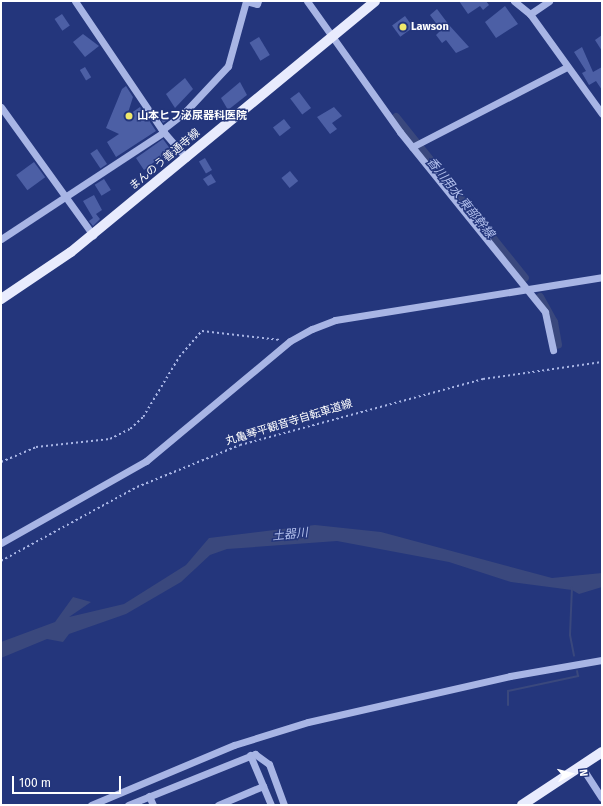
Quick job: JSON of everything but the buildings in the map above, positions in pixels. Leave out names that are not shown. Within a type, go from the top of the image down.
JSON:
[{"type":"main road","name":"まんのう善通寺線","points":[[1,299],[38,278],[93,235],[375,1]]},
{"type":"main road","points":[[522,805],[602,752]]},
{"type":"street","points":[[75,1],[163,131],[186,158]]},
{"type":"street","points":[[1,239],[163,131],[185,112],[228,66],[246,1],[257,4],[258,1]]},
{"type":"street","points":[[307,1],[412,146],[545,312],[553,350]]},
{"type":"street","points":[[514,1],[530,14],[602,114]]},
{"type":"street","points":[[530,14],[549,1]]},
{"type":"street","points":[[412,146],[567,67]]},
{"type":"street","points":[[1,107],[93,235]]},
{"type":"street","points":[[1,543],[146,461],[290,341],[335,320],[602,277]]},
{"type":"street","points":[[91,805],[234,745],[308,722],[510,676],[602,660]]},
{"type":"street","points":[[250,755],[271,805]]},
{"type":"street","points":[[128,805],[250,755],[260,756],[269,764],[284,805]]},
{"type":"street","points":[[581,766],[602,798]]},
{"type":"street","points":[[218,805],[263,786]]},
{"type":"street","points":[[150,796],[153,805]]},
{"type":"path","points":[[1,462],[36,447],[110,439],[130,429],[143,417],[179,357],[202,331],[290,341]]},
{"type":"path","name":"丸亀琴平観音寺自転車道線","points":[[1,561],[137,486],[240,445],[483,379],[602,362]]},
{"type":"water","name":"土器川","points":[[315,525],[381,532],[552,578],[602,573],[602,587],[579,594],[572,590],[511,582],[449,562],[337,541],[227,549],[210,555],[181,582],[126,614],[69,634],[63,642],[47,639],[1,658],[1,642],[55,622],[73,597],[91,602],[69,617],[124,604],[186,565],[209,538]]},
{"type":"waterway","name":"香川用水 東部幹線","points":[[396,117],[525,278]]},
{"type":"waterway","name":"香川用水 東部幹線","points":[[540,297],[554,322],[558,345]]},
{"type":"waterway","points":[[572,587],[570,635],[574,656]]},
{"type":"waterway","points":[[508,705],[508,691],[578,676],[577,671]]},
{"type":"place","name":"Lawson","points":[[403,27]]},
{"type":"place","name":"山本ヒフ泌尿器科医院","points":[[129,116]]}]
